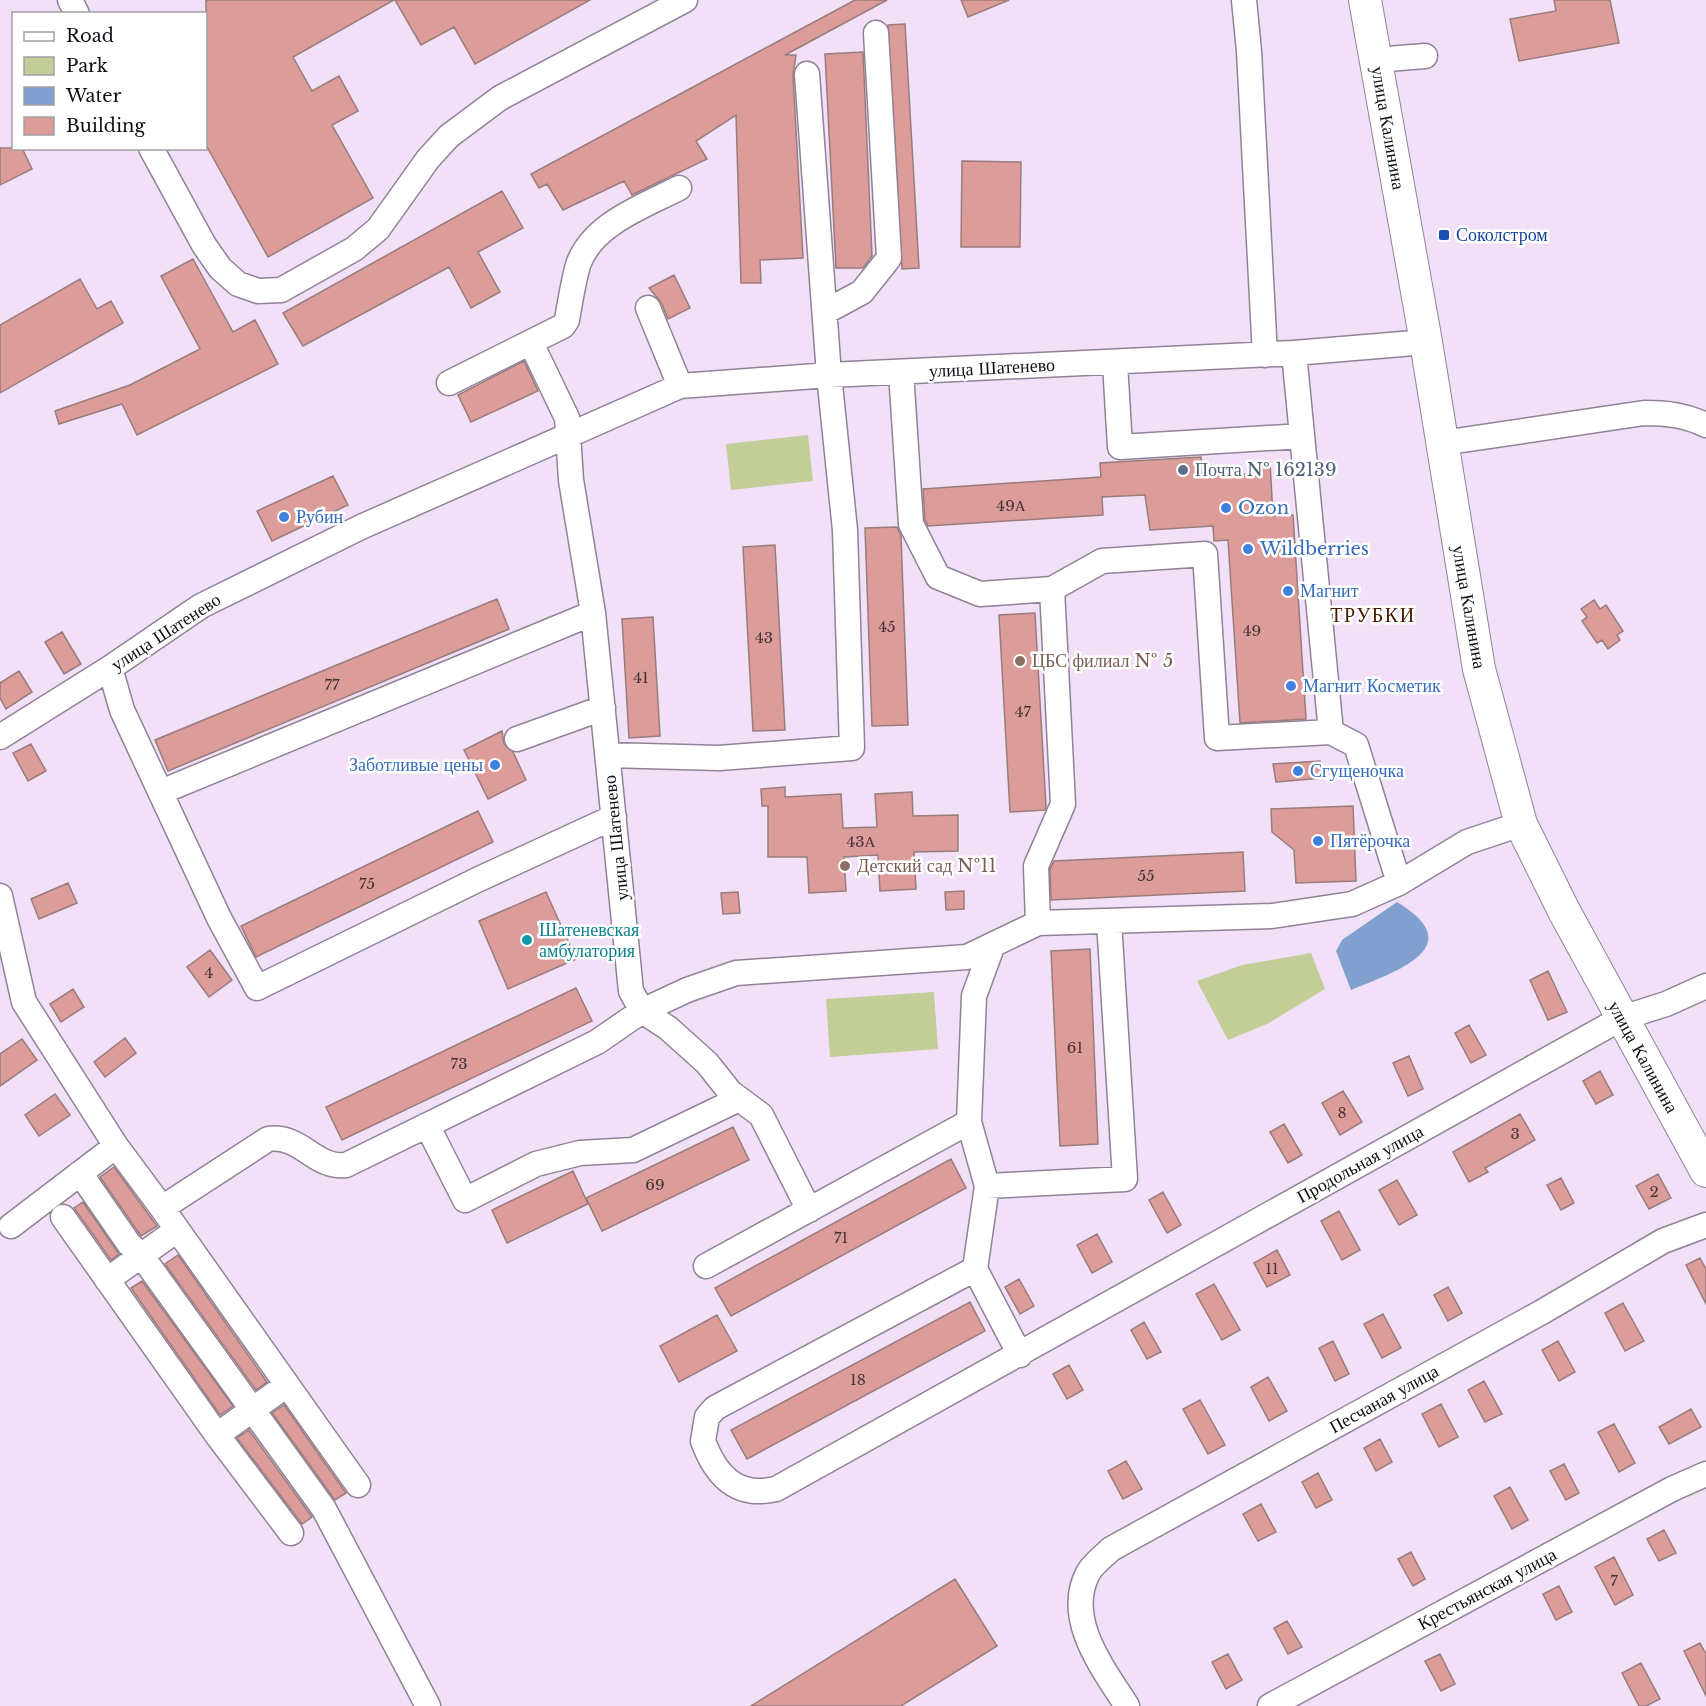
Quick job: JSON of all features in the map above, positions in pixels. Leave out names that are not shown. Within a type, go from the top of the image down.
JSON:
[{"type":"main road","name":"улица Калинина","points":[[1365,0],[1426,342],[1479,669],[1521,824],[1622,1018],[1706,1171]]},
{"type":"street","points":[[152,150],[204,246],[220,268],[238,284],[258,291],[281,290],[354,249],[378,229],[428,159],[449,136],[500,98],[685,0]]},
{"type":"street","points":[[1244,0],[1249,51],[1265,355]]},
{"type":"street","points":[[825,312],[862,292],[889,258],[876,33]]},
{"type":"street","points":[[1375,60],[1425,56]]},
{"type":"street","points":[[608,755],[719,758],[852,748],[845,530],[829,375],[807,74]]},
{"type":"street","points":[[449,383],[556,330],[567,320],[579,263],[594,240],[620,218],[679,188]]},
{"type":"street","points":[[648,308],[680,386]]},
{"type":"street","name":"улица Шатенево","points":[[0,737],[110,668],[201,606],[362,527],[680,386],[829,375],[1265,355],[1426,342]]},
{"type":"street","points":[[531,343],[567,418],[568,435]]},
{"type":"street","points":[[1294,353],[1331,732]]},
{"type":"street","points":[[1114,363],[1120,447],[1302,436]]},
{"type":"street","points":[[901,372],[911,524],[938,577],[980,594],[1052,589],[1102,561],[1205,554],[1217,738],[1331,732],[1356,745],[1399,883]]},
{"type":"street","points":[[1443,443],[1644,413],[1668,413],[1691,417],[1706,424]]},
{"type":"street","name":"улица Шатенево","points":[[568,435],[571,480],[593,613],[631,991],[642,1011]]},
{"type":"street","points":[[1038,923],[1036,866],[1063,804],[1052,589]]},
{"type":"street","points":[[161,792],[593,613]]},
{"type":"street","points":[[110,668],[123,710],[219,918],[256,988],[477,880],[614,817]]},
{"type":"street","points":[[517,739],[603,708]]},
{"type":"street","points":[[162,1208],[268,1139],[280,1137],[293,1141],[322,1162],[333,1167],[346,1165],[597,1042],[642,1011],[687,990],[736,973],[967,957],[1038,923],[1272,916],[1352,904],[1399,883],[1467,842],[1521,824]]},
{"type":"street","points":[[0,896],[24,1002],[116,1146],[358,1485]]},
{"type":"street","points":[[987,1186],[1125,1179],[1109,921]]},
{"type":"street","points":[[992,947],[975,996],[969,1122],[987,1186],[975,1269],[1020,1354]]},
{"type":"street","name":"Продольная улица","points":[[975,1269],[715,1408],[707,1417],[703,1428],[703,1441],[707,1452],[723,1476],[735,1486],[749,1492],[777,1489],[1622,1018],[1666,1004],[1706,986]]},
{"type":"street","points":[[642,1011],[668,1028],[707,1063],[722,1083],[761,1115],[809,1210]]},
{"type":"street","points":[[427,1125],[465,1200],[536,1164],[580,1153],[633,1150],[740,1099]]},
{"type":"street","points":[[706,1266],[969,1122]]},
{"type":"street","points":[[10,1226],[116,1146]]},
{"type":"street","points":[[80,1173],[129,1244],[141,1255],[250,1411],[324,1509],[428,1706]]},
{"type":"street","points":[[63,1217],[217,1435],[291,1533]]},
{"type":"street","name":"Песчаная улица","points":[[1127,1706],[1098,1659],[1082,1622],[1080,1594],[1089,1571],[1111,1549],[1542,1312],[1663,1241],[1706,1225]]},
{"type":"street","points":[[107,1280],[177,1230]]},
{"type":"street","points":[[217,1435],[286,1384]]},
{"type":"street","name":"Крестьянская улица","points":[[1270,1706],[1672,1489],[1706,1474]]},
{"type":"green space","points":[[808,435],[813,481],[731,490],[726,444]]},
{"type":"green space","points":[[1311,953],[1325,989],[1267,1024],[1228,1040],[1197,981],[1242,965]]},
{"type":"green space","points":[[934,992],[938,1049],[830,1057],[826,999]]},
{"type":"water","points":[[1397,902],[1418,918],[1428,932],[1427,945],[1419,956],[1405,966],[1351,990],[1336,951],[1342,940]]},
{"type":"building","points":[[206,0],[394,0],[293,57],[312,91],[339,76],[358,111],[332,125],[373,198],[268,257],[207,147]]},
{"type":"building","points":[[395,0],[590,0],[475,64],[454,27],[421,45]]},
{"type":"building","points":[[855,0],[887,0],[785,55],[796,55],[793,75],[803,258],[760,260],[761,283],[741,283],[736,115],[696,141],[707,159],[632,195],[624,181],[563,210],[547,184],[539,188],[531,174]]},
{"type":"building","points":[[961,0],[1009,0],[968,17]]},
{"type":"building","points":[[1554,0],[1610,0],[1619,43],[1519,61],[1510,19],[1556,11]]},
{"type":"building","points":[[905,24],[919,268],[902,269],[888,25]]},
{"type":"building","points":[[863,52],[872,256],[863,268],[836,268],[825,54]]},
{"type":"building","points":[[0,148],[23,150],[32,169],[0,185]]},
{"type":"building","points":[[962,161],[1021,162],[1020,247],[961,247]]},
{"type":"building","points":[[502,191],[523,228],[478,252],[500,292],[471,308],[449,267],[303,346],[283,313]]},
{"type":"building","points":[[193,259],[233,332],[255,320],[278,364],[137,435],[122,404],[59,424],[55,411],[130,385],[200,349],[161,276]]},
{"type":"building","points":[[674,275],[690,308],[668,319],[661,302],[649,288]]},
{"type":"building","points":[[80,279],[97,309],[111,301],[123,323],[0,393],[0,325]]},
{"type":"building","points":[[524,361],[538,391],[471,422],[458,395]]},
{"type":"building","points":[[1201,457],[1203,477],[1249,474],[1248,463],[1270,462],[1273,516],[1293,515],[1306,719],[1240,723],[1228,540],[1214,541],[1213,526],[1150,530],[1145,495],[1102,497],[1103,515],[928,526],[925,520],[923,489],[1101,477],[1100,463]]},
{"type":"building","points":[[333,476],[348,505],[272,541],[257,511]]},
{"type":"building","points":[[897,527],[901,536],[908,725],[872,726],[865,528]]},
{"type":"building","points":[[775,545],[785,730],[753,731],[743,547]]},
{"type":"building","points":[[497,599],[509,629],[168,771],[155,740]]},
{"type":"building","points":[[1594,600],[1600,609],[1606,605],[1623,631],[1617,635],[1620,640],[1608,649],[1602,640],[1597,643],[1582,621],[1587,617],[1581,609]]},
{"type":"building","points":[[1035,613],[1046,807],[1045,810],[1010,812],[999,615]]},
{"type":"building","points":[[653,617],[660,736],[629,738],[622,619]]},
{"type":"building","points":[[62,632],[81,664],[64,674],[45,642]]},
{"type":"building","points":[[19,671],[32,692],[6,709],[0,698],[0,683]]},
{"type":"building","name":"Заботливые цены","points":[[502,731],[504,744],[513,752],[526,780],[488,799],[464,750]]},
{"type":"building","points":[[31,744],[46,771],[28,781],[13,753]]},
{"type":"building","name":"Сгущеночка","points":[[1320,761],[1323,778],[1276,782],[1273,764]]},
{"type":"building","points":[[785,787],[785,797],[841,794],[843,828],[877,827],[875,794],[912,792],[913,816],[958,815],[958,851],[914,852],[916,889],[880,891],[878,855],[844,857],[846,891],[809,893],[807,857],[768,857],[768,806],[762,806],[761,789]]},
{"type":"building","name":"Пятёрочка","points":[[1353,806],[1356,881],[1296,883],[1294,850],[1272,832],[1271,809]]},
{"type":"building","points":[[478,811],[493,842],[256,957],[241,926]]},
{"type":"building","points":[[1243,852],[1245,891],[1051,900],[1050,869],[1054,861]]},
{"type":"building","points":[[68,883],[77,903],[39,919],[31,899]]},
{"type":"building","points":[[964,891],[964,909],[946,910],[945,892]]},
{"type":"building","name":"Шатеневская амбулатория","points":[[546,892],[576,959],[508,989],[479,921]]},
{"type":"building","points":[[738,892],[740,913],[723,914],[721,893]]},
{"type":"building","points":[[1090,949],[1098,1144],[1060,1146],[1051,951]]},
{"type":"building","points":[[210,950],[232,980],[209,997],[187,967]]},
{"type":"building","points":[[1548,971],[1567,1012],[1548,1020],[1530,980]]},
{"type":"building","points":[[576,988],[592,1021],[342,1140],[326,1107]]},
{"type":"building","points":[[73,989],[84,1007],[61,1022],[50,1004]]},
{"type":"building","points":[[1469,1025],[1486,1055],[1471,1063],[1455,1033]]},
{"type":"building","points":[[125,1038],[136,1053],[105,1077],[94,1062]]},
{"type":"building","points":[[22,1039],[37,1060],[0,1086],[0,1054]]},
{"type":"building","points":[[1409,1056],[1423,1089],[1408,1096],[1393,1063]]},
{"type":"building","points":[[1600,1071],[1613,1095],[1596,1104],[1583,1081]]},
{"type":"building","points":[[1343,1091],[1362,1122],[1340,1135],[1322,1103]]},
{"type":"building","points":[[55,1094],[70,1115],[39,1136],[25,1115]]},
{"type":"building","points":[[1520,1114],[1535,1140],[1485,1168],[1488,1172],[1469,1182],[1453,1152]]},
{"type":"building","points":[[1284,1124],[1302,1155],[1288,1163],[1270,1132]]},
{"type":"building","points":[[733,1127],[749,1160],[602,1231],[586,1198]]},
{"type":"building","points":[[951,1159],[966,1188],[731,1316],[715,1288]]},
{"type":"building","points":[[114,1167],[157,1226],[141,1236],[100,1177]]},
{"type":"building","points":[[573,1171],[588,1204],[507,1243],[492,1210]]},
{"type":"building","points":[[1658,1174],[1671,1198],[1649,1209],[1636,1186]]},
{"type":"building","points":[[1561,1178],[1574,1203],[1561,1210],[1547,1185]]},
{"type":"building","points":[[1397,1180],[1417,1215],[1399,1225],[1379,1190]]},
{"type":"building","points":[[1163,1192],[1181,1225],[1167,1233],[1149,1200]]},
{"type":"building","points":[[83,1202],[119,1254],[111,1260],[74,1208]]},
{"type":"building","points":[[1339,1211],[1360,1250],[1342,1260],[1321,1221]]},
{"type":"building","points":[[1097,1234],[1112,1262],[1092,1273],[1077,1245]]},
{"type":"building","points":[[1277,1250],[1290,1275],[1267,1287],[1254,1263]]},
{"type":"building","points":[[178,1255],[267,1382],[256,1390],[165,1264]]},
{"type":"building","points":[[1700,1258],[1706,1269],[1706,1304],[1686,1265]]},
{"type":"building","points":[[1019,1279],[1034,1306],[1020,1314],[1005,1287]]},
{"type":"building","points":[[142,1281],[233,1406],[220,1415],[131,1288]]},
{"type":"building","points":[[1214,1284],[1240,1330],[1222,1340],[1196,1294]]},
{"type":"building","points":[[1448,1287],[1462,1313],[1448,1321],[1434,1295]]},
{"type":"building","points":[[970,1302],[985,1331],[747,1459],[731,1430]]},
{"type":"building","points":[[1623,1303],[1644,1341],[1625,1351],[1605,1313]]},
{"type":"building","points":[[1383,1314],[1401,1348],[1382,1358],[1364,1324]]},
{"type":"building","points":[[717,1315],[737,1351],[679,1382],[660,1346]]},
{"type":"building","points":[[1144,1322],[1161,1352],[1147,1359],[1131,1330]]},
{"type":"building","points":[[1333,1341],[1349,1374],[1335,1381],[1319,1348]]},
{"type":"building","points":[[1558,1341],[1575,1372],[1559,1381],[1542,1350]]},
{"type":"building","points":[[1069,1365],[1083,1390],[1067,1399],[1053,1374]]},
{"type":"building","points":[[1268,1377],[1287,1411],[1269,1421],[1251,1387]]},
{"type":"building","points":[[1484,1381],[1502,1414],[1485,1422],[1468,1390]]},
{"type":"building","points":[[1200,1400],[1225,1445],[1208,1454],[1183,1409]]},
{"type":"building","points":[[1441,1404],[1458,1437],[1439,1447],[1422,1414]]},
{"type":"building","points":[[284,1405],[346,1493],[335,1500],[272,1413]]},
{"type":"building","points":[[1691,1409],[1701,1427],[1669,1444],[1659,1427]]},
{"type":"building","points":[[1614,1424],[1635,1463],[1619,1472],[1598,1432]]},
{"type":"building","points":[[249,1430],[312,1517],[302,1524],[237,1438]]},
{"type":"building","points":[[1380,1439],[1392,1462],[1376,1471],[1364,1448]]},
{"type":"building","points":[[1126,1461],[1142,1489],[1123,1499],[1108,1471]]},
{"type":"building","points":[[1564,1464],[1579,1493],[1566,1500],[1550,1471]]},
{"type":"building","points":[[1318,1473],[1332,1500],[1316,1508],[1302,1482]]},
{"type":"building","points":[[1510,1487],[1528,1520],[1512,1529],[1494,1496]]},
{"type":"building","points":[[1261,1504],[1276,1532],[1258,1541],[1243,1514]]},
{"type":"building","points":[[1664,1530],[1676,1553],[1659,1561],[1647,1539]]},
{"type":"building","points":[[1411,1552],[1425,1579],[1413,1586],[1398,1559]]},
{"type":"building","points":[[1614,1557],[1633,1595],[1615,1605],[1595,1567]]},
{"type":"building","points":[[955,1579],[997,1646],[901,1706],[751,1706]]},
{"type":"building","points":[[1559,1586],[1572,1612],[1556,1620],[1543,1594]]},
{"type":"building","points":[[1287,1621],[1302,1647],[1288,1654],[1274,1628]]},
{"type":"building","points":[[1700,1643],[1706,1654],[1706,1696],[1684,1651]]},
{"type":"building","points":[[1228,1654],[1242,1680],[1226,1689],[1212,1662]]},
{"type":"building","points":[[1440,1654],[1455,1684],[1441,1691],[1425,1661]]},
{"type":"building","points":[[1641,1663],[1660,1699],[1646,1706],[1639,1706],[1622,1673]]},
{"type":"place","name":"Соколстром","points":[[1444,235]]},
{"type":"place","name":"Почта № 162139","points":[[1183,470]]},
{"type":"place","name":"Ozon","points":[[1226,508]]},
{"type":"place","name":"Рубин","points":[[284,517]]},
{"type":"place","name":"Wildberries","points":[[1248,549]]},
{"type":"place","name":"Магнит","points":[[1288,591]]},
{"type":"place","name":"ЦБС филиал № 5","points":[[1020,661]]},
{"type":"place","name":"Магнит Косметик","points":[[1291,686]]},
{"type":"place","name":"Заботливые цены","points":[[495,765]]},
{"type":"place","name":"Сгущеночка","points":[[1298,771]]},
{"type":"place","name":"Пятёрочка","points":[[1318,841]]},
{"type":"place","name":"Детский сад №11","points":[[845,866]]},
{"type":"place","name":"Шатеневская амбулатория","points":[[527,940]]},
{"type":"district","name":"ТРУБКИ","points":[[1373,615]]}]
